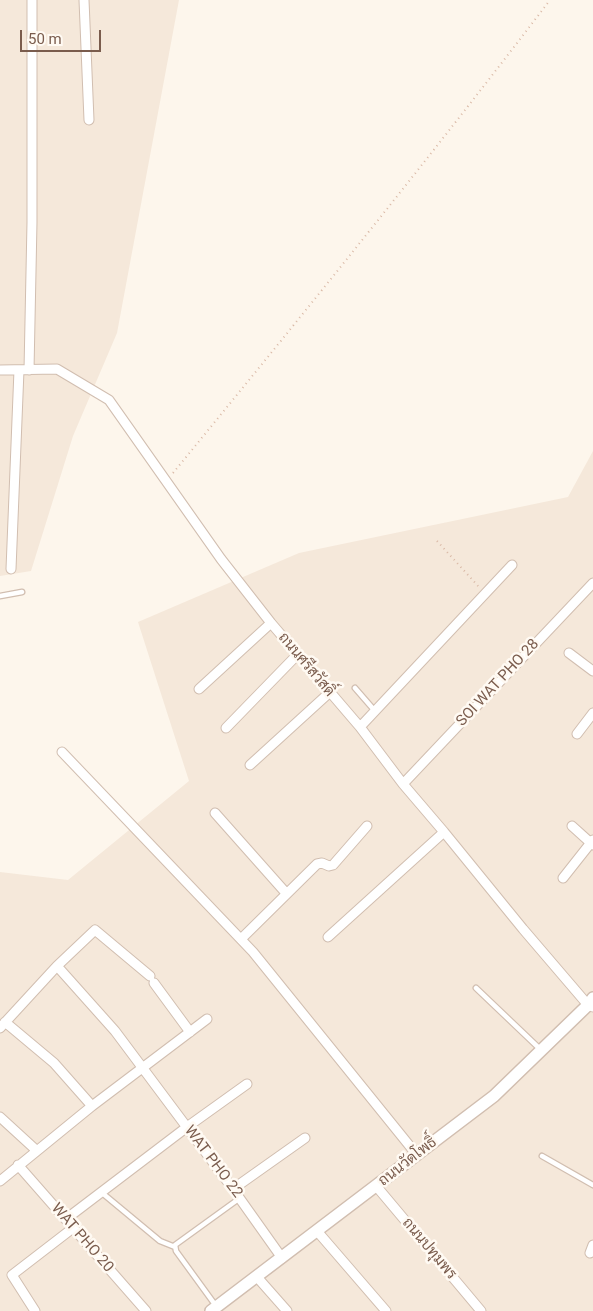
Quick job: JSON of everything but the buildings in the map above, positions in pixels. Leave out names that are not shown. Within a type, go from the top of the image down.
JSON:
[{"type":"street","points":[[11,569],[32,222],[32,0]]},
{"type":"street","points":[[84,0],[89,120]]},
{"type":"street","name":"ถนนศรีสวัสดิ์","points":[[0,370],[57,369],[109,400],[221,559],[270,623],[360,727],[403,784],[523,929],[591,1003]]},
{"type":"street","points":[[360,727],[512,565]]},
{"type":"street","name":"SOI WAT PHO 28","points":[[403,784],[593,583]]},
{"type":"street","points":[[199,689],[270,623]]},
{"type":"street","points":[[569,653],[593,671]]},
{"type":"street","points":[[226,728],[297,655]]},
{"type":"street","points":[[250,765],[329,693]]},
{"type":"street","points":[[577,734],[593,713]]},
{"type":"street","points":[[62,752],[253,952],[417,1155]]},
{"type":"street","points":[[215,813],[286,893]]},
{"type":"street","points":[[241,939],[317,864],[333,865],[367,826]]},
{"type":"street","points":[[563,878],[592,843],[572,826]]},
{"type":"street","points":[[328,937],[444,832]]},
{"type":"street","points":[[92,1106],[54,1063],[3,1025],[57,966],[94,930],[152,979],[190,1032]]},
{"type":"street","name":"WAT PHO 22","points":[[57,966],[115,1031],[234,1189],[282,1258]]},
{"type":"street","name":"ถนนวัดโพธิ์","points":[[214,1309],[377,1187],[494,1096],[591,1003]]},
{"type":"street","points":[[0,1181],[92,1106],[208,1019]]},
{"type":"street","points":[[66,1219],[186,1127],[247,1084]]},
{"type":"street","points":[[0,1118],[36,1150]]},
{"type":"street","points":[[234,1189],[305,1138]]},
{"type":"street","name":"WAT PHO 20","points":[[18,1165],[146,1311]]},
{"type":"street","name":"ถนนปทุมพร","points":[[377,1187],[481,1311]]},
{"type":"street","points":[[35,1311],[12,1275],[73,1228]]},
{"type":"street","points":[[317,1231],[386,1311]]},
{"type":"street","points":[[257,1277],[287,1311]]},
{"type":"lane","points":[[0,596],[22,592]]},
{"type":"lane","points":[[355,688],[374,711]]},
{"type":"lane","points":[[476,988],[542,1050]]},
{"type":"lane","points":[[542,1156],[593,1185]]},
{"type":"lane","points":[[101,1192],[160,1241],[175,1247],[214,1309]]},
{"type":"lane","points":[[175,1247],[177,1243],[240,1198]]},
{"type":"path","points":[[166,481],[282,341],[441,143],[550,0]]},
{"type":"path","points":[[436,541],[485,594]]},
{"type":"shaded area","points":[[0,0],[179,0],[117,333],[73,436],[31,571],[0,576]]},
{"type":"shaded area","points":[[593,451],[593,1311],[0,1311],[0,872],[68,880],[189,781],[138,622],[299,553],[568,497]]}]
